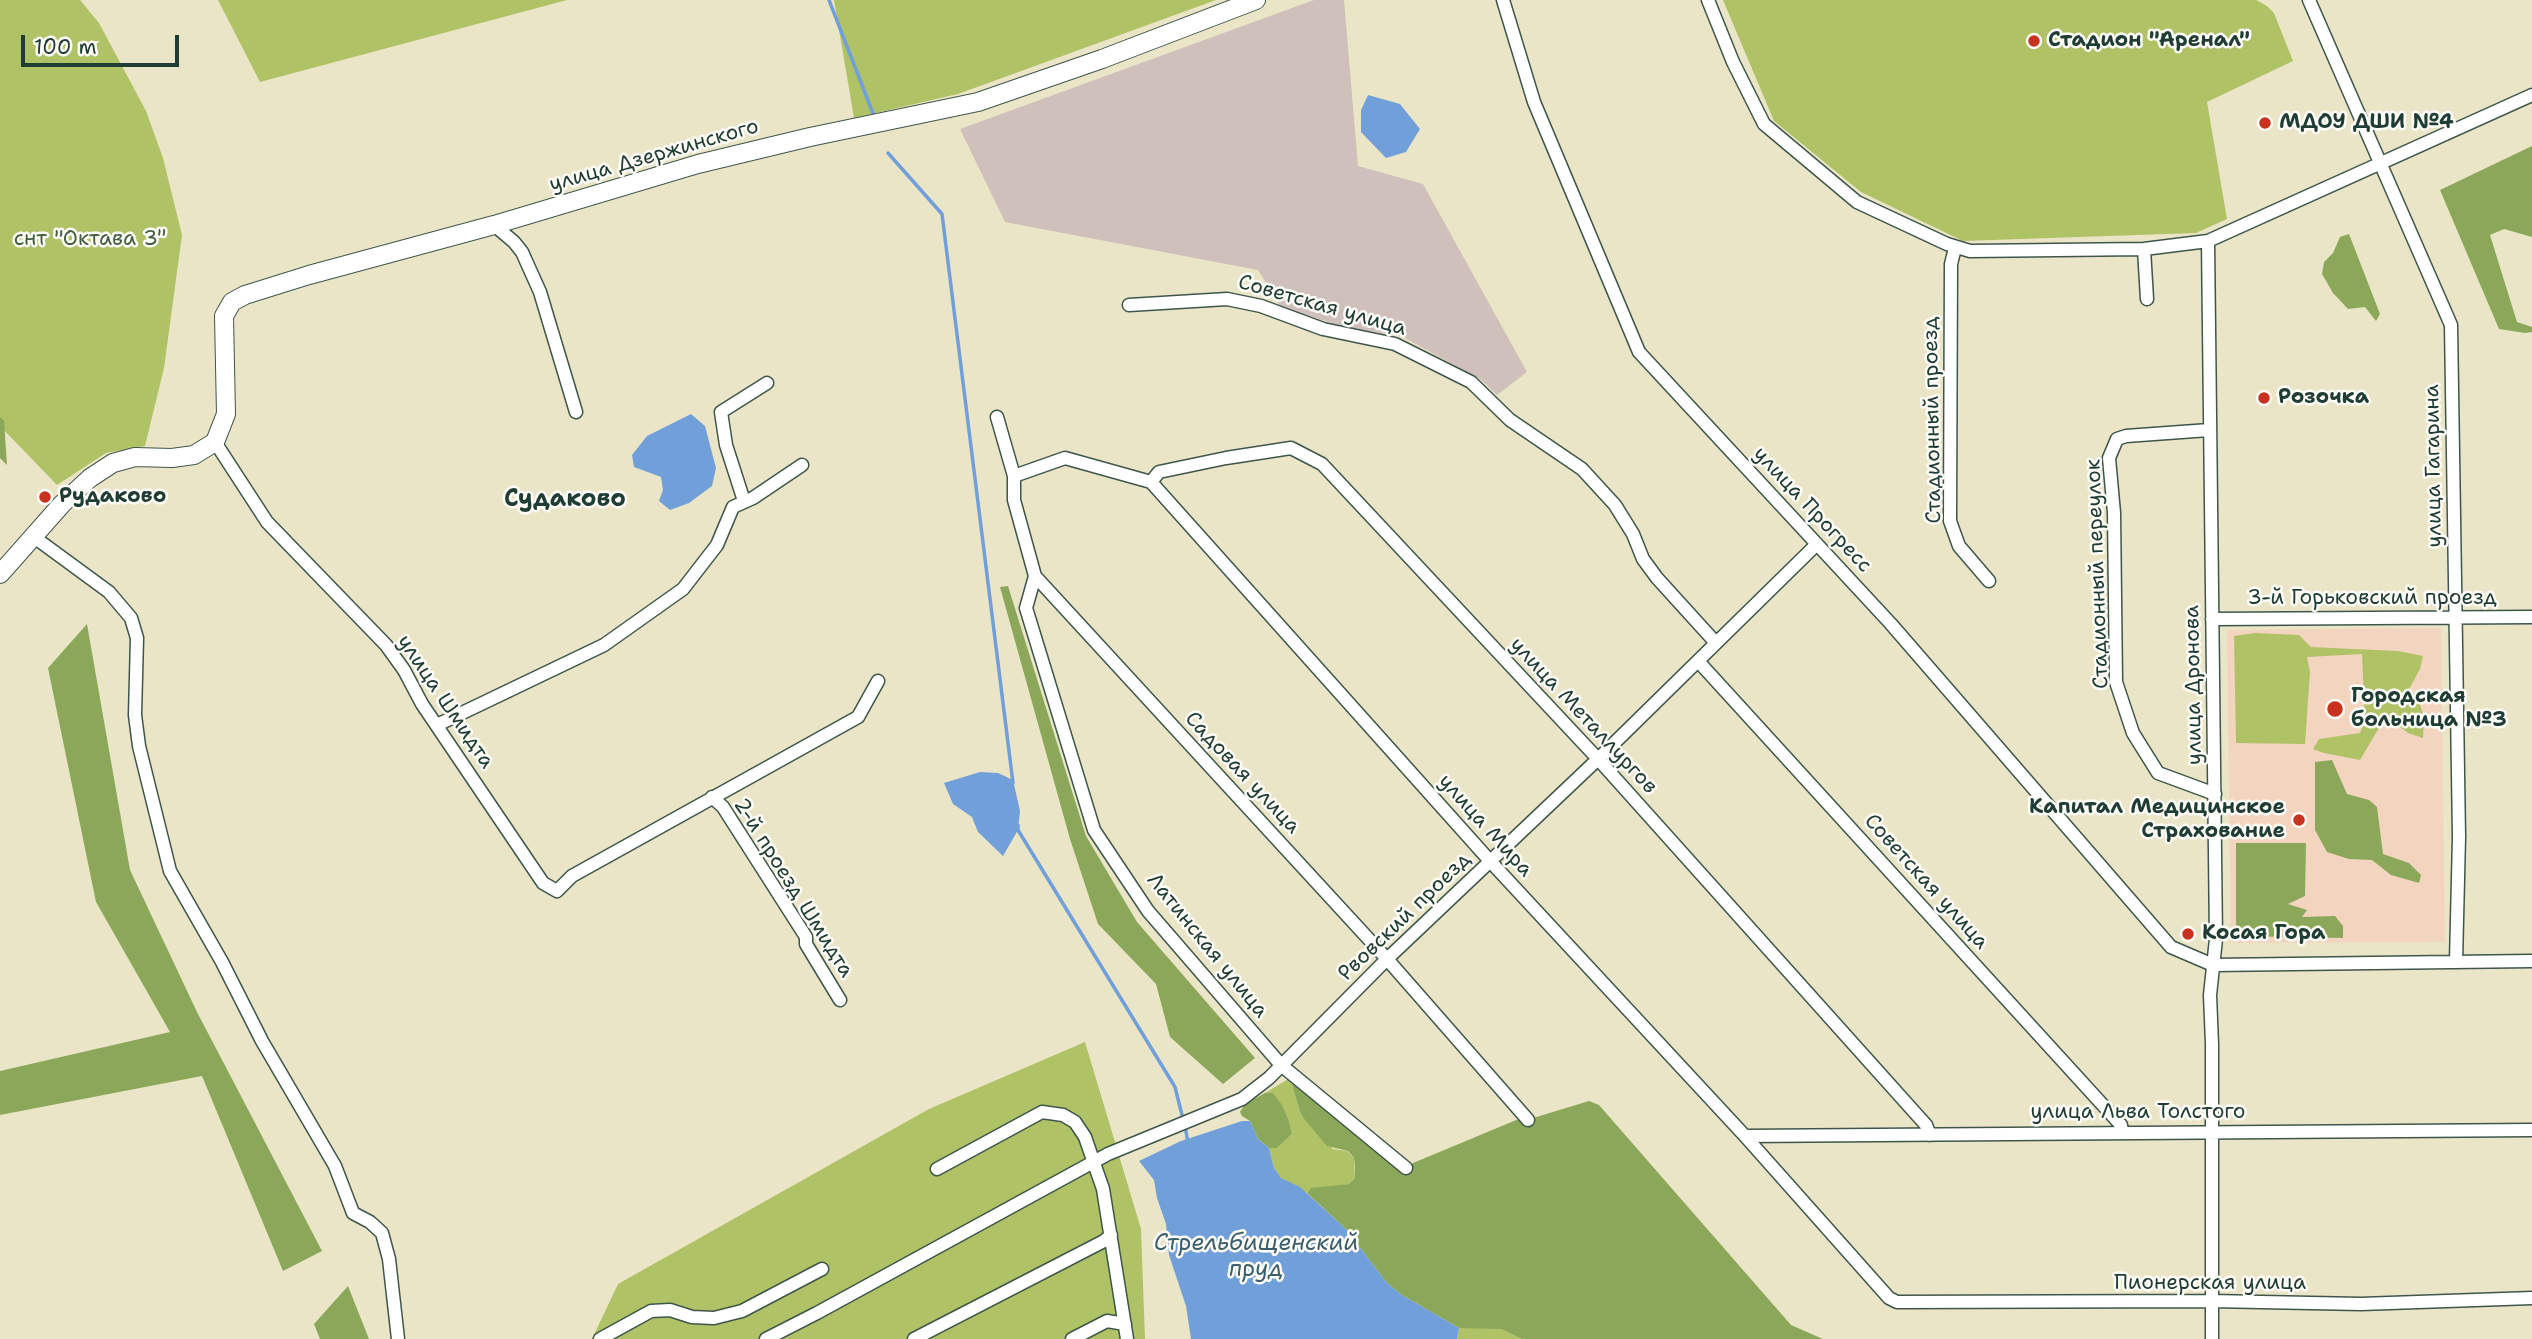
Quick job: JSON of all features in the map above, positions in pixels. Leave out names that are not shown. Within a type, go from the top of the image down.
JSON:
[{"type":"street","name":"улица Дзержинского","points":[[215,442],[226,414],[224,316],[232,302],[309,275],[494,225],[698,164],[810,137],[978,102],[1102,59],[1256,0]]},
{"type":"street","name":"улица Прогресс","points":[[1503,0],[1534,102],[1639,352],[1900,634],[2171,947],[2213,965]]},
{"type":"street","points":[[1708,0],[1733,62],[1764,124],[1857,202],[1955,248],[1970,251],[2144,249],[2208,241],[2532,95]]},
{"type":"street","name":"улица Гагарина","points":[[2309,0],[2451,325],[2459,837],[2456,961]]},
{"type":"street","points":[[494,225],[522,252],[540,292],[576,412]]},
{"type":"street","name":"улица Дронова","points":[[2208,241],[2216,927],[2210,995],[2211,1339]]},
{"type":"street","name":"Стадионный проезд","points":[[1955,248],[1951,264],[1950,520],[1959,546],[1989,581]]},
{"type":"street","points":[[2144,249],[2147,299]]},
{"type":"street","name":"Советская улица","points":[[1129,305],[1227,299],[1261,306],[1324,329],[1395,344],[1471,382],[1510,421],[1582,469],[1615,505],[1633,534],[1643,559],[1657,578],[1716,643]]},
{"type":"street","points":[[744,501],[726,445],[721,412],[767,383]]},
{"type":"street","name":"Садовая улица","points":[[997,417],[1014,476],[1014,500],[1035,576],[1387,959],[1528,1120]]},
{"type":"street","name":"Стадионный переулок","points":[[2210,430],[2126,436],[2117,439],[2109,458],[2115,513],[2116,682],[2133,733],[2158,773],[2215,794]]},
{"type":"street","points":[[0,573],[90,478],[113,463],[135,457],[172,458],[194,455],[215,442]]},
{"type":"street","name":"улица Шмидта","points":[[215,442],[267,522],[386,645],[543,883],[557,891],[572,877],[712,797]]},
{"type":"street","name":"улица Металлургов","points":[[1150,482],[1159,472],[1291,448],[1322,464],[1598,760],[1926,1125],[1930,1135]]},
{"type":"street","points":[[1014,476],[1065,458],[1150,482]]},
{"type":"street","points":[[437,725],[604,645],[683,589],[717,545],[733,507],[753,498],[802,465]]},
{"type":"street","name":"улица Мира","points":[[1150,482],[1490,861],[1745,1136],[1889,1298]]},
{"type":"street","points":[[34,537],[109,592],[131,618],[136,638],[135,715],[139,747],[170,871],[222,962],[262,1041],[335,1166],[353,1213],[370,1222],[382,1233],[389,1259],[398,1339]]},
{"type":"street","name":"Рвовский проезд","points":[[766,1339],[1094,1161],[1242,1099],[1281,1065],[1387,959],[1598,760],[1817,544]]},
{"type":"street","name":"Латинская улица","points":[[1035,576],[1026,608],[1094,830],[1148,911],[1281,1065],[1406,1168]]},
{"type":"street","name":"3-й Горьковский проезд","points":[[2212,619],[2532,617]]},
{"type":"street","name":"Советская улица","points":[[1698,660],[2122,1125],[2122,1132]]},
{"type":"street","points":[[712,797],[858,717],[878,681]]},
{"type":"street","name":"2-й проезд Шмидта","points":[[712,797],[723,807],[806,937],[806,944],[840,1000]]},
{"type":"street","points":[[2213,965],[2532,961]]},
{"type":"street","points":[[937,1169],[1042,1112],[1063,1115],[1075,1122],[1085,1137],[1103,1189],[1127,1339]]},
{"type":"street","name":"улица Льва Толстого","points":[[1745,1136],[2532,1130]]},
{"type":"street","points":[[914,1339],[1111,1235]]},
{"type":"street","points":[[600,1339],[651,1311],[714,1318],[742,1311],[822,1269]]},
{"type":"street","name":"Пионерская улица","points":[[1889,1298],[1897,1303],[2211,1301],[2361,1304],[2532,1298]]},
{"type":"street","points":[[1072,1339],[1107,1321],[1125,1324]]},
{"type":"shaded area","points":[[1314,0],[1344,0],[1358,166],[1423,184],[1527,372],[1497,395],[1480,379],[1401,336],[1344,327],[1281,307],[1258,270],[1005,222],[960,129]]},
{"type":"shaded area","name":"Городская больница №3","points":[[2441,628],[2445,942],[2231,943],[2227,630]]},
{"type":"green space","name":"снт \"Октава 3\"","points":[[0,0],[80,0],[99,23],[146,111],[163,158],[182,235],[164,368],[145,446],[106,453],[57,485],[0,426]]},
{"type":"green space","points":[[218,0],[567,0],[260,82]]},
{"type":"green space","points":[[834,0],[1216,0],[958,94],[854,118]]},
{"type":"green space","points":[[1723,0],[2256,0],[2274,13],[2293,61],[2207,102],[2227,219],[2196,233],[1963,241],[1861,192],[1774,121]]},
{"type":"green space","points":[[2532,146],[2532,237],[2504,229],[2490,235],[2517,322],[2532,327],[2532,332],[2525,333],[2499,329],[2440,190]]},
{"type":"green space","points":[[2349,234],[2380,314],[2376,321],[2365,307],[2348,309],[2333,293],[2322,274],[2324,262],[2333,253],[2340,237]]},
{"type":"green space","points":[[0,417],[4,421],[7,465],[0,458]]},
{"type":"green space","points":[[1008,586],[1086,836],[1137,922],[1255,1058],[1223,1084],[1170,1037],[1156,984],[1098,924],[1070,839],[1000,587]]},
{"type":"green space","points":[[87,624],[130,870],[197,1012],[322,1251],[283,1271],[202,1076],[0,1115],[0,1071],[170,1032],[96,902],[48,668]]},
{"type":"green space","points":[[2255,633],[2299,635],[2311,647],[2398,651],[2423,656],[2420,669],[2408,691],[2417,694],[2424,718],[2423,738],[2408,733],[2393,721],[2383,721],[2360,760],[2313,749],[2319,739],[2360,733],[2365,721],[2362,654],[2307,657],[2310,672],[2305,744],[2236,743],[2234,636]]},
{"type":"green space","points":[[2332,760],[2347,794],[2369,800],[2377,807],[2383,854],[2409,863],[2421,875],[2419,883],[2391,875],[2372,860],[2349,859],[2327,852],[2315,830],[2315,762]]},
{"type":"green space","points":[[2236,843],[2306,843],[2305,896],[2288,904],[2307,910],[2302,917],[2335,916],[2343,926],[2343,938],[2236,936]]},
{"type":"green space","points":[[1085,1042],[1141,1229],[1145,1339],[592,1339],[618,1284],[929,1109]]},
{"type":"green space","points":[[1290,1078],[1295,1082],[1292,1085],[1300,1112],[1333,1149],[1347,1151],[1354,1158],[1355,1178],[1349,1184],[1309,1190],[1307,1193],[1281,1178],[1274,1168],[1269,1148],[1277,1148],[1292,1134],[1289,1121],[1273,1093],[1265,1093]]},
{"type":"green space","points":[[1295,1082],[1401,1168],[1521,1118],[1533,1118],[1589,1101],[1599,1105],[1791,1325],[1823,1339],[1522,1339],[1501,1329],[1459,1328],[1402,1295],[1387,1283],[1346,1229],[1307,1193],[1311,1188],[1349,1184],[1355,1178],[1355,1166],[1354,1158],[1348,1151],[1327,1146],[1305,1120],[1292,1085]]},
{"type":"green space","points":[[1265,1093],[1273,1093],[1282,1105],[1292,1134],[1277,1148],[1269,1148],[1258,1139],[1250,1121],[1240,1112],[1245,1104]]},
{"type":"green space","points":[[348,1286],[369,1339],[320,1339],[314,1324]]},
{"type":"green space","points":[[1459,1328],[1501,1329],[1522,1339],[1457,1339]]},
{"type":"water","points":[[1368,95],[1400,104],[1420,129],[1406,152],[1386,158],[1361,132],[1361,110]]},
{"type":"water","points":[[691,414],[705,426],[716,468],[712,486],[689,503],[670,510],[659,501],[663,490],[661,477],[634,467],[632,455],[647,436]]},
{"type":"water","points":[[980,772],[998,773],[1013,780],[1020,811],[1018,830],[1003,856],[978,832],[972,817],[953,804],[944,783]]},
{"type":"water","name":"Стрельбищенский пруд","points":[[1242,1121],[1250,1121],[1258,1139],[1269,1148],[1274,1168],[1281,1178],[1300,1187],[1346,1229],[1387,1283],[1402,1295],[1459,1328],[1457,1339],[1191,1339],[1186,1306],[1169,1255],[1166,1224],[1154,1180],[1139,1161],[1181,1141]]},
{"type":"waterway","points":[[829,0],[874,116]]},
{"type":"waterway","points":[[888,153],[942,214],[1013,783]]},
{"type":"waterway","points":[[1018,825],[1018,830],[1175,1087],[1183,1119]]},
{"type":"waterway","points":[[1185,1126],[1188,1143]]},
{"type":"place","name":"Стадион \"Аренал\"","points":[[2034,41]]},
{"type":"place","name":"МДОУ ДШИ №4","points":[[2265,123]]},
{"type":"place","name":"Розочка","points":[[2264,398]]},
{"type":"place","name":"Рудаково","points":[[45,497]]},
{"type":"place","name":"Городская больница №3","points":[[2335,709]]},
{"type":"place","name":"Капитал Медицинское Страхование","points":[[2299,820]]},
{"type":"place","name":"Косая Гора","points":[[2188,934]]},
{"type":"district","name":"Судаково","points":[[565,500]]}]
